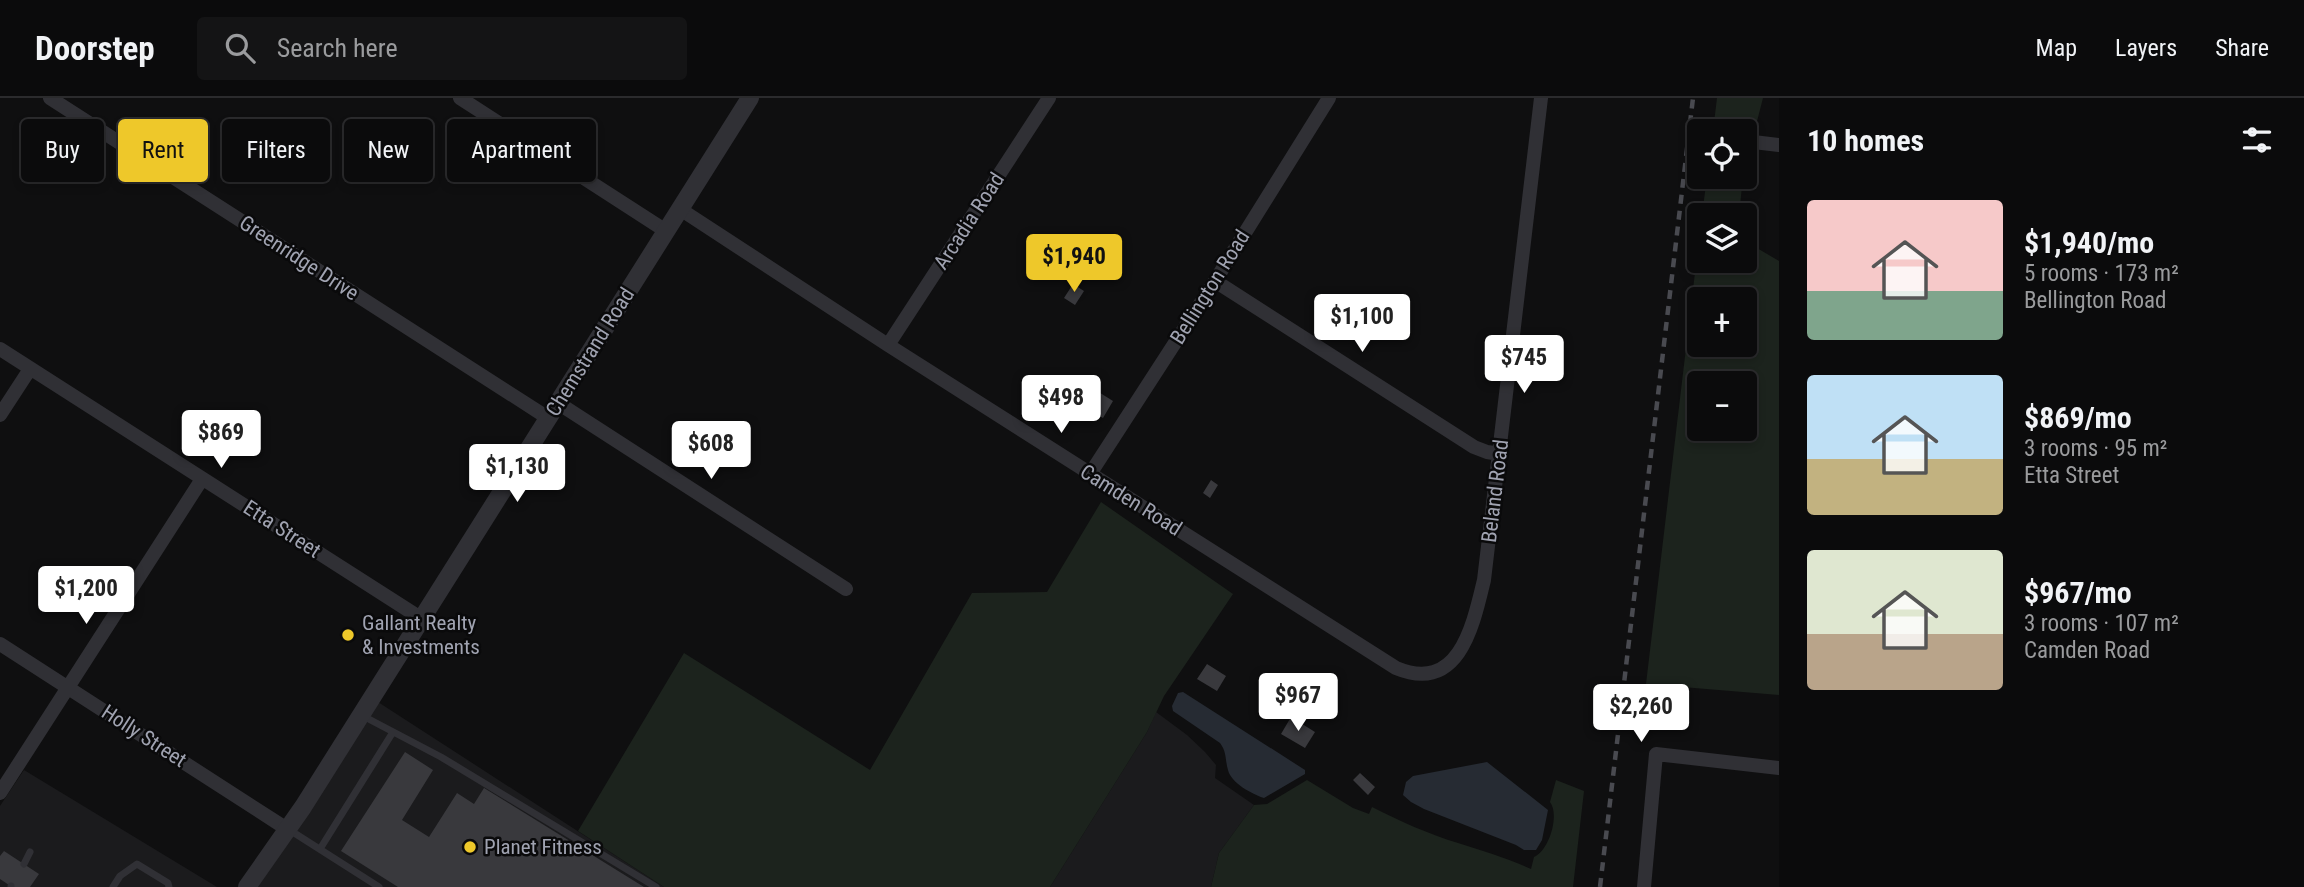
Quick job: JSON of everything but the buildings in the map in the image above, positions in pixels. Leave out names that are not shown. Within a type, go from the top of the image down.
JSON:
[{"type":"street","name":"Greenridge Drive","points":[[50,98],[553,411],[846,589]]},
{"type":"street","points":[[460,98],[666,231]]},
{"type":"street","name":"Chemstrand Road","points":[[247,887],[361,715],[750,98]]},
{"type":"street","name":"Arcadia Road","points":[[888,345],[1049,98]]},
{"type":"street","name":"Bellington Road","points":[[1090,474],[1329,98]]},
{"type":"street","name":"Beland Road","points":[[1447,666],[1457,657],[1477,610],[1484,580],[1541,98]]},
{"type":"street","points":[[1757,142],[1779,145]]},
{"type":"street","name":"Camden Road","points":[[680,209],[888,345],[1396,668],[1409,674],[1421,675],[1447,666]]},
{"type":"street","points":[[1215,281],[1474,447],[1487,453],[1500,454]]},
{"type":"street","name":"Etta Street","points":[[0,349],[422,619]]},
{"type":"street","points":[[0,415],[30,369]]},
{"type":"street","points":[[0,793],[202,479]]},
{"type":"street","name":"Holly Street","points":[[0,644],[287,829]]},
{"type":"street","points":[[1644,887],[1656,754],[1779,768]]},
{"type":"lane","points":[[361,715],[441,757],[656,887]]},
{"type":"lane","points":[[320,849],[393,732]]},
{"type":"lane","points":[[287,829],[379,887]]},
{"type":"lane","points":[[24,864],[30,852]]},
{"type":"lane","points":[[113,887],[120,876],[137,864],[168,883],[169,887]]},
{"type":"shaded area","points":[[1717,98],[1763,98],[1757,121],[1757,119],[1714,119]]},
{"type":"shaded area","points":[[1705,189],[1742,189],[1740,203],[1704,203]]},
{"type":"shaded area","points":[[1757,248],[1779,261],[1779,695],[1646,684],[1687,340],[1687,357],[1757,357],[1757,287],[1693,287],[1695,273],[1757,273]]},
{"type":"shaded area","points":[[1101,502],[1233,594],[1164,696],[1147,732],[1050,887],[664,887],[578,831],[684,653],[870,770],[972,593],[1047,592]]},
{"type":"shaded area","points":[[1183,692],[1305,770],[1305,774],[1264,798],[1243,787],[1230,775],[1220,743],[1173,711],[1172,706],[1178,693]]},
{"type":"shaded area","points":[[378,702],[664,887],[256,887]]},
{"type":"shaded area","points":[[1156,712],[1205,752],[1216,765],[1215,778],[1254,805],[1219,853],[1211,887],[1050,887],[1147,732]]},
{"type":"shaded area","points":[[1487,762],[1548,810],[1542,840],[1536,850],[1524,850],[1424,809],[1403,795],[1406,782],[1413,776]]},
{"type":"shaded area","points":[[24,770],[217,887],[0,887],[0,806]]},
{"type":"shaded area","points":[[1307,780],[1353,808],[1369,814],[1372,807],[1425,831],[1531,869],[1534,857],[1544,848],[1551,832],[1554,815],[1550,802],[1556,780],[1584,791],[1573,887],[1211,887],[1219,853],[1254,805],[1267,804]]},
{"type":"railway","points":[[1600,887],[1693,98]]},
{"type":"place","name":"Gallant Realty & Investments","points":[[348,635]]},
{"type":"place","name":"Planet Fitness","points":[[470,847]]}]
